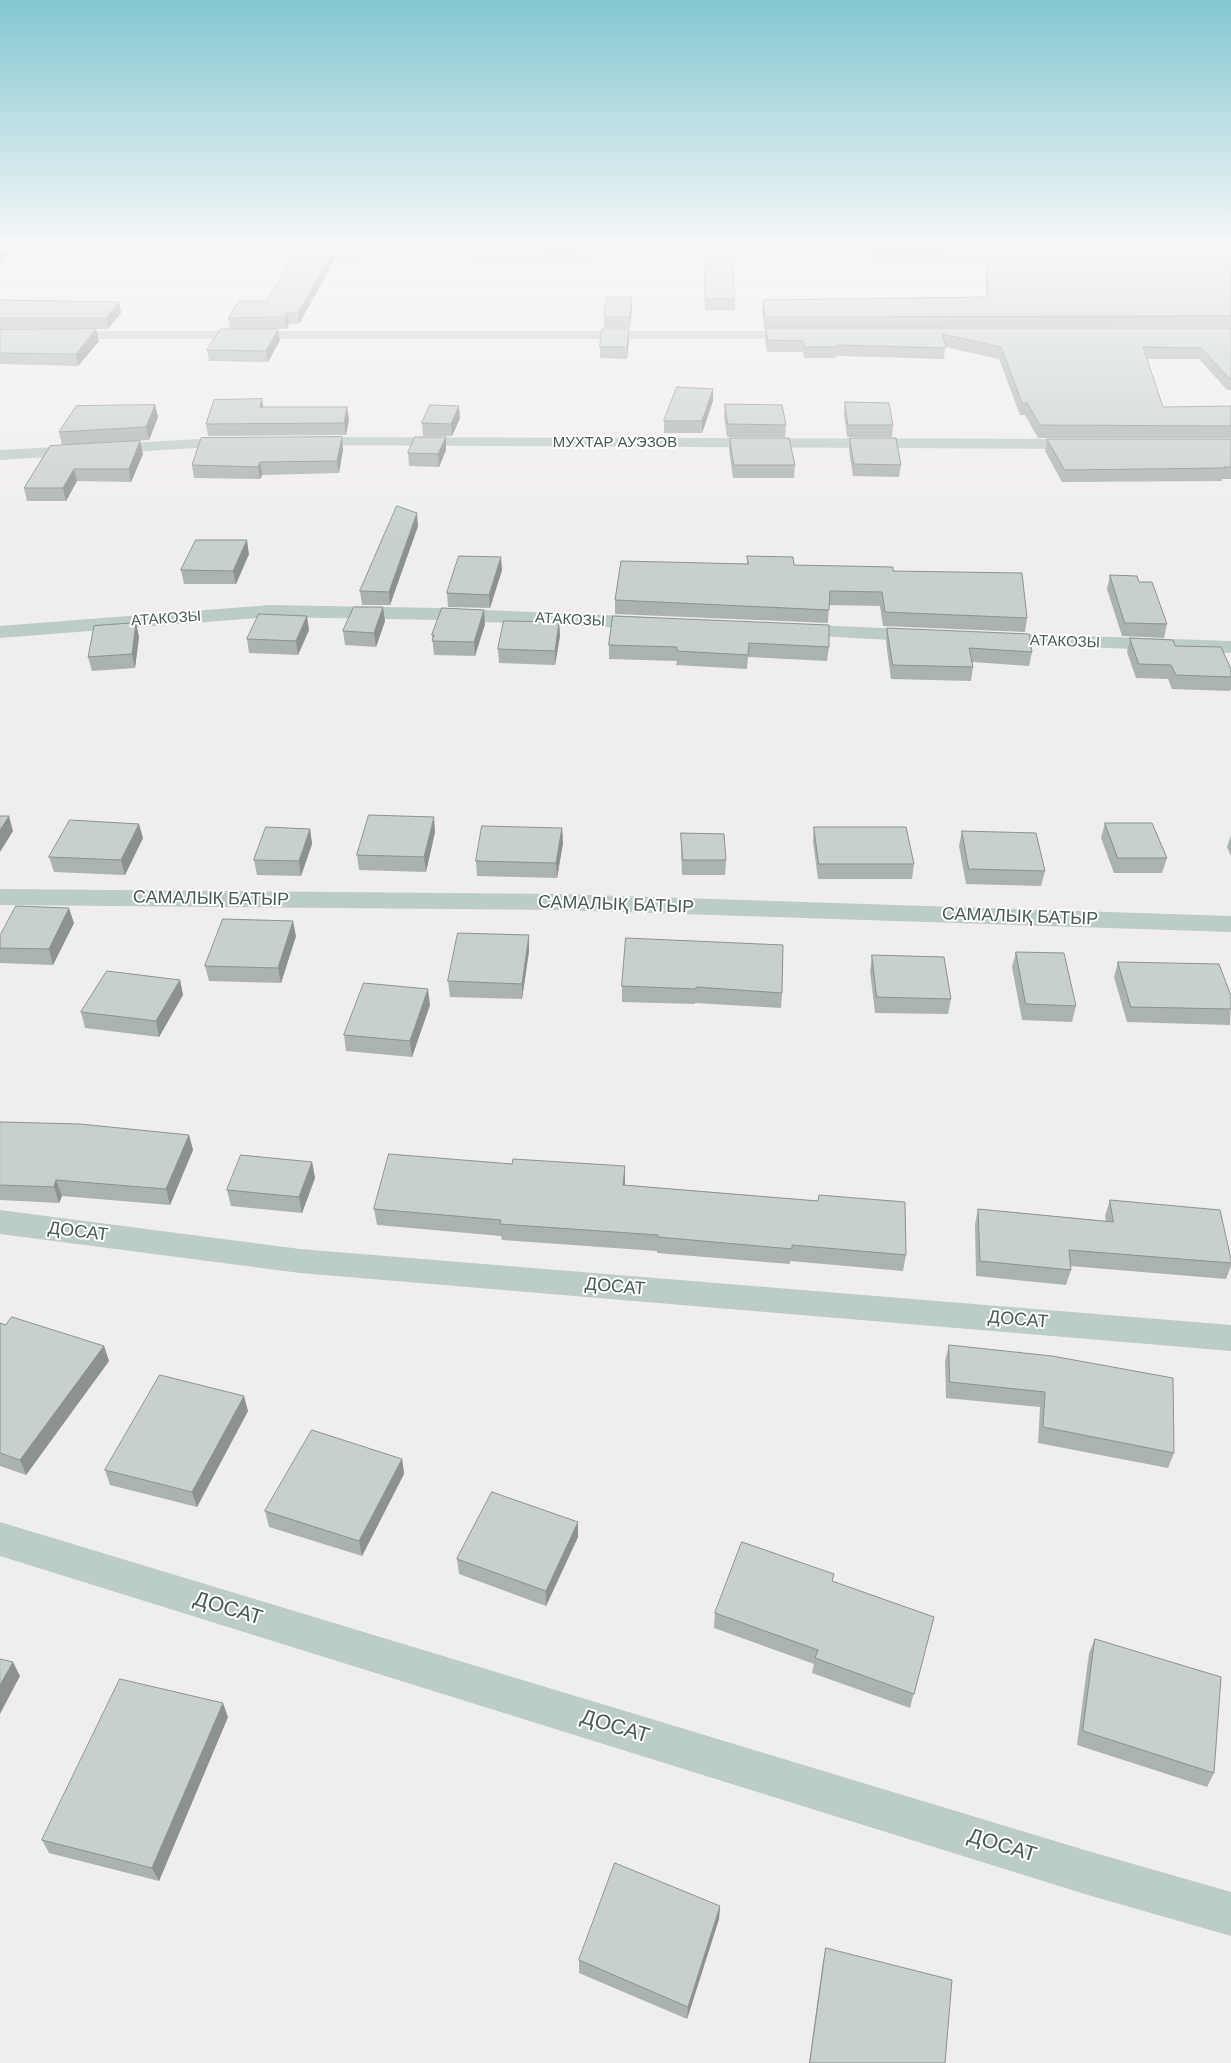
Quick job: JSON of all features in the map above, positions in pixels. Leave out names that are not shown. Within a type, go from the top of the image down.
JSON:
[{"type":"street","points":[[0,455],[225,442],[255,442]]},
{"type":"street","name":"МУХТАР АУЭЗОВ","points":[[284,442],[1102,444]]},
{"type":"street","name":"АТАКОЗЫ","points":[[0,632],[270,610],[439,614],[669,624]]},
{"type":"street","points":[[775,629],[941,637]]},
{"type":"street","name":"АТАКОЗЫ","points":[[971,638],[1231,647]]},
{"type":"street","name":"САМАЛЫҚ БАТЫР","points":[[0,897],[560,902],[1231,924]]},
{"type":"street","name":"ДОСАТ","points":[[0,1222],[300,1261],[1231,1338]]},
{"type":"street","name":"ДОСАТ","points":[[0,1539],[1078,1870],[1231,1914]]},
{"type":"building","points":[[0,346],[82,346],[76,354],[0,353]]},
{"type":"building","points":[[209,346],[269,346],[266,351],[207,350]]},
{"type":"building","points":[[600,346],[627,346],[627,347]]},
{"type":"building","points":[[805,346],[837,346],[837,347]]},
{"type":"building","points":[[883,346],[946,346],[946,348]]},
{"type":"building","points":[[998,346],[1231,346],[1231,379],[1201,348],[1143,347],[1163,407],[1231,406],[1231,426],[1040,425],[1027,403],[1022,403],[1001,347]]},
{"type":"building","points":[[677,387],[713,389],[702,421],[664,421]]},
{"type":"building","points":[[262,399],[260,407],[347,407],[344,423],[206,424],[214,400]]},
{"type":"building","points":[[845,402],[889,403],[893,425],[848,425]]},
{"type":"building","points":[[725,404],[782,405],[786,425],[728,424]]},
{"type":"building","points":[[155,405],[146,427],[59,432],[76,406]]},
{"type":"building","points":[[430,405],[459,406],[451,424],[422,423]]},
{"type":"building","points":[[342,437],[337,461],[260,462],[258,467],[192,465],[201,438]]},
{"type":"building","points":[[415,437],[446,437],[438,454],[408,453]]},
{"type":"building","points":[[730,438],[789,438],[795,465],[734,465]]},
{"type":"building","points":[[850,438],[896,438],[901,465],[854,464]]},
{"type":"building","points":[[1047,439],[1231,439],[1231,467],[1065,470]]},
{"type":"building","points":[[140,441],[129,469],[74,469],[63,488],[24,488],[50,446]]},
{"type":"building","points":[[397,506],[417,513],[389,592],[360,591]]},
{"type":"building","points":[[196,540],[247,540],[233,571],[181,570]]},
{"type":"building","points":[[459,556],[501,557],[489,595],[447,593]]},
{"type":"building","points":[[747,556],[793,557],[794,565],[893,567],[893,571],[1022,573],[1027,618],[885,612],[882,592],[830,591],[829,610],[615,600],[621,561],[748,564]]},
{"type":"building","points":[[1110,575],[1137,576],[1139,582],[1152,582],[1167,624],[1125,623]]},
{"type":"building","points":[[354,607],[383,607],[374,633],[343,631]]},
{"type":"building","points":[[442,608],[484,610],[474,642],[432,641],[434,635],[432,635]]},
{"type":"building","points":[[259,614],[307,616],[296,641],[247,639]]},
{"type":"building","points":[[613,616],[829,625],[829,647],[749,643],[748,655],[677,651],[677,647],[609,645]]},
{"type":"building","points":[[504,621],[559,622],[555,651],[498,649]]},
{"type":"building","points":[[136,623],[132,654],[88,657],[94,626]]},
{"type":"building","points":[[887,628],[1029,634],[1032,652],[969,648],[973,667],[893,665]]},
{"type":"building","points":[[1130,638],[1173,640],[1175,646],[1221,647],[1231,669],[1231,677],[1176,675],[1171,665],[1139,664]]},
{"type":"building","points":[[369,815],[434,817],[424,857],[357,855]]},
{"type":"building","points":[[0,816],[9,816],[0,830]]},
{"type":"building","points":[[70,820],[139,824],[121,860],[49,857]]},
{"type":"building","points":[[1105,823],[1152,823],[1167,858],[1118,858]]},
{"type":"building","points":[[482,826],[562,828],[556,863],[476,861]]},
{"type":"building","points":[[266,827],[310,829],[299,861],[254,860]]},
{"type":"building","points":[[814,827],[906,827],[914,864],[819,864]]},
{"type":"building","points":[[962,831],[1036,833],[1045,871],[969,869]]},
{"type":"building","points":[[681,833],[724,834],[726,860],[683,860]]},
{"type":"building","points":[[16,906],[69,908],[49,949],[0,948],[0,936]]},
{"type":"building","points":[[223,919],[293,921],[278,968],[205,966]]},
{"type":"building","points":[[458,933],[529,935],[522,984],[448,981]]},
{"type":"building","points":[[626,938],[783,945],[782,993],[696,987],[696,989],[622,986]]},
{"type":"building","points":[[1016,952],[1064,953],[1076,1006],[1026,1004]]},
{"type":"building","points":[[872,955],[944,957],[951,999],[877,997]]},
{"type":"building","points":[[1118,962],[1219,964],[1231,996],[1231,1009],[1131,1007]]},
{"type":"building","points":[[107,971],[180,980],[156,1021],[81,1012]]},
{"type":"building","points":[[364,983],[428,989],[410,1041],[344,1035]]},
{"type":"building","points":[[0,1122],[80,1124],[189,1135],[166,1189],[56,1180],[54,1187],[0,1185]]},
{"type":"building","points":[[389,1154],[512,1164],[513,1159],[625,1166],[623,1185],[818,1201],[819,1195],[905,1202],[906,1255],[792,1245],[792,1249],[658,1237],[658,1235],[500,1224],[501,1220],[374,1209]]},
{"type":"building","points":[[241,1155],[312,1162],[299,1197],[227,1190]]},
{"type":"building","points":[[1110,1200],[1220,1210],[1231,1263],[1069,1250],[1071,1270],[980,1261],[978,1209],[1113,1222]]},
{"type":"building","points":[[12,1317],[104,1346],[20,1460],[0,1453],[0,1323],[5,1325]]},
{"type":"building","points":[[949,1345],[1052,1356],[1173,1378],[1174,1453],[1043,1427],[1045,1392],[950,1382]]},
{"type":"building","points":[[160,1375],[244,1396],[192,1492],[105,1470]]},
{"type":"building","points":[[312,1430],[402,1459],[359,1541],[265,1511]]},
{"type":"building","points":[[492,1492],[578,1522],[546,1591],[457,1559]]},
{"type":"building","points":[[742,1542],[834,1574],[832,1581],[934,1617],[914,1694],[815,1658],[818,1650],[715,1613]]},
{"type":"building","points":[[1095,1639],[1221,1677],[1214,1773],[1083,1731]]},
{"type":"building","points":[[0,1659],[13,1662],[0,1685]]},
{"type":"building","points":[[120,1679],[223,1703],[152,1868],[42,1840]]},
{"type":"building","points":[[615,1863],[720,1906],[688,2007],[579,1960]]},
{"type":"building","points":[[826,1948],[952,1980],[945,2063],[810,2063]]}]
